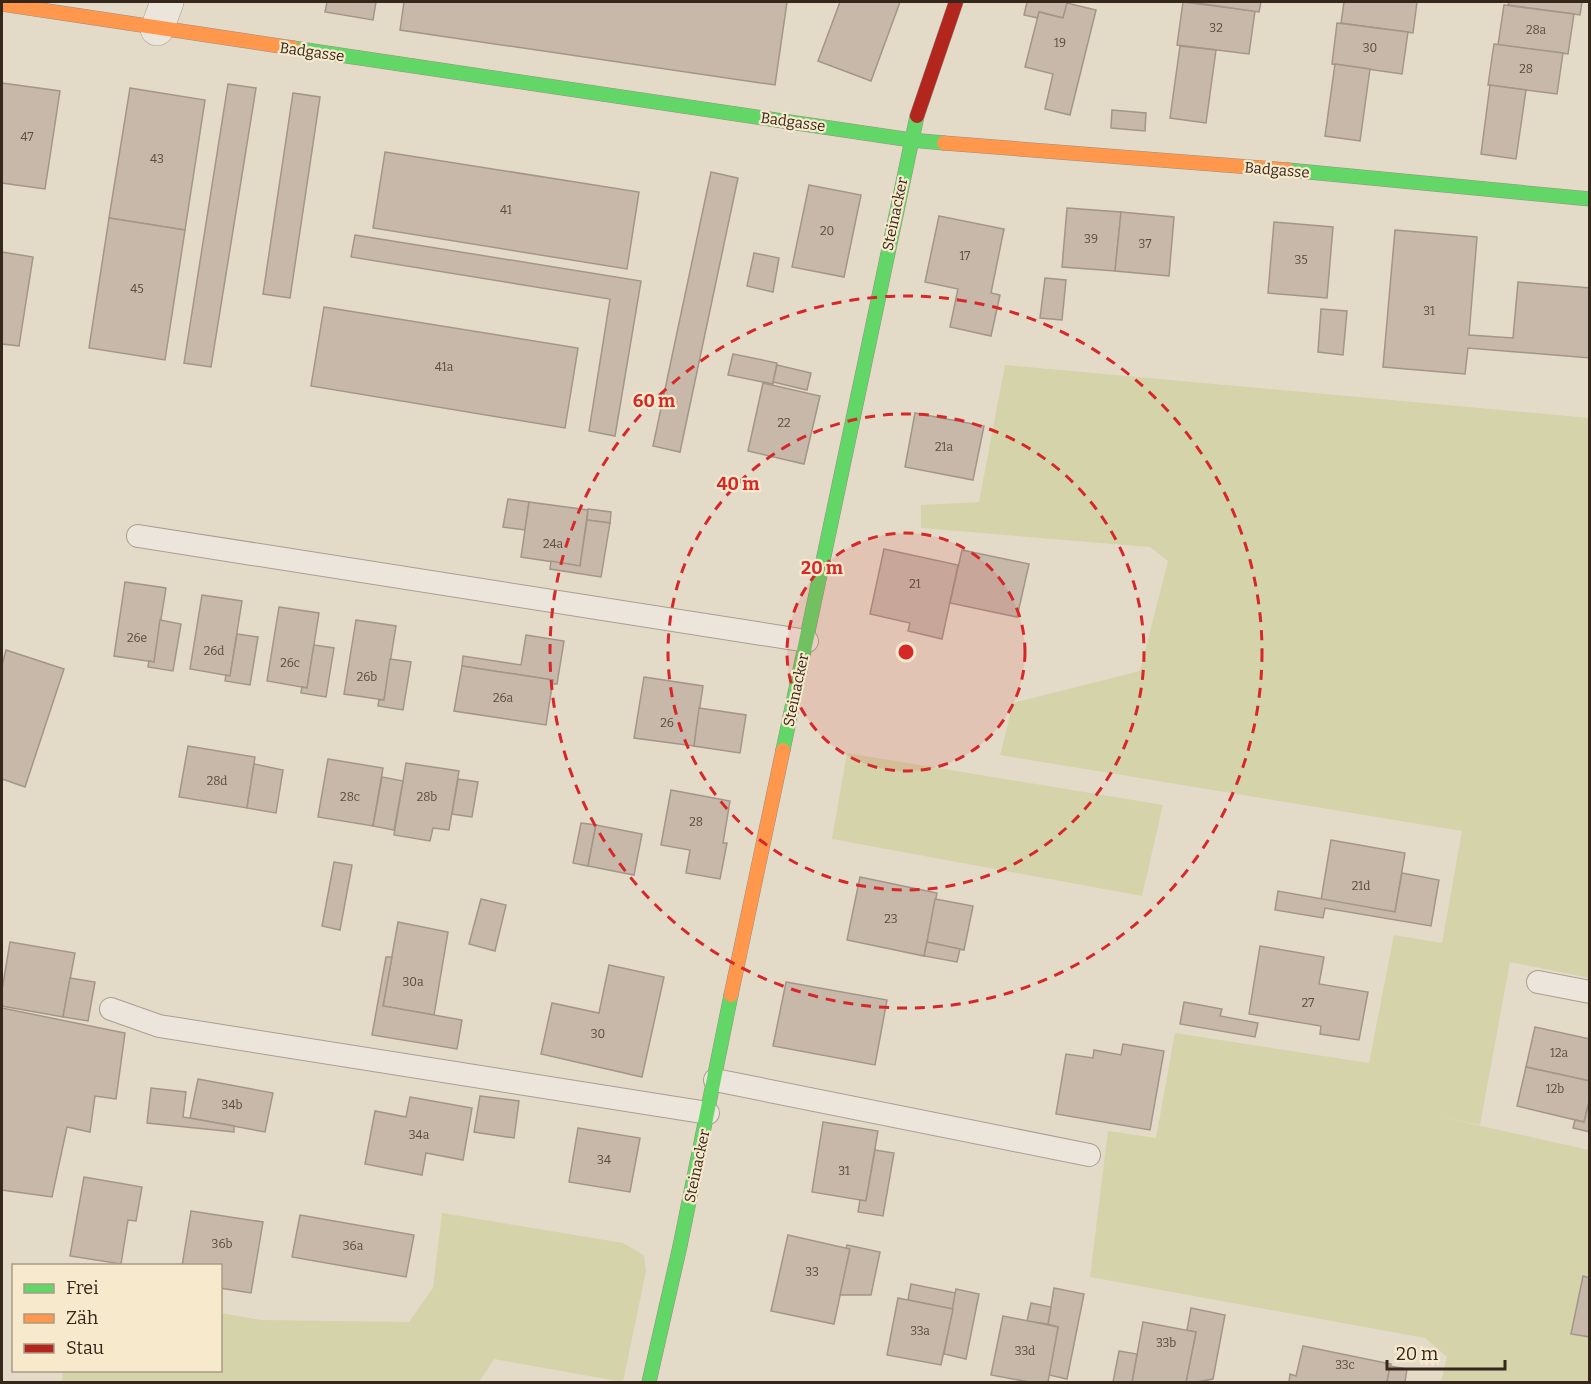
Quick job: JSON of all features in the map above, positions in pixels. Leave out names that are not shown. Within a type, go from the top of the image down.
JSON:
[{"type":"street","name":"Steinacker","points":[[649,1383],[715,1080],[764,835],[807,641],[915,122],[956,2]]},
{"type":"street","name":"Badgasse","points":[[2,4],[162,15],[911,140],[1242,166],[1590,199]]},
{"type":"lane","points":[[138,536],[807,641]]},
{"type":"lane","points":[[1538,982],[1590,992]]},
{"type":"lane","points":[[111,1009],[159,1026],[708,1113]]},
{"type":"lane","points":[[715,1080],[1089,1155]]},
{"type":"green space","points":[[1005,365],[1589,418],[1589,978],[1510,962],[1480,1125],[1436,1116],[1589,1150],[1589,1278],[1582,1277],[1571,1333],[1589,1337],[1589,1382],[1441,1382],[1447,1357],[1425,1338],[1090,1277],[1108,1131],[1156,1138],[1175,1033],[1369,1063],[1394,935],[1442,943],[1462,831],[1000,755],[1013,703],[1140,671],[1168,561],[1150,547],[921,528],[921,505],[979,502]]},
{"type":"green space","points":[[847,753],[1163,805],[1142,896],[832,839]]},
{"type":"green space","points":[[442,1213],[623,1243],[644,1255],[646,1271],[623,1382],[494,1359],[479,1382],[62,1382],[63,1372],[222,1372],[222,1313],[261,1320],[409,1322],[433,1288]]},
{"type":"building","points":[[327,2],[376,2],[373,20],[325,12]]},
{"type":"building","points":[[404,2],[787,2],[775,85],[400,30]]},
{"type":"building","points":[[840,2],[900,2],[871,81],[818,61]]},
{"type":"building","points":[[1027,2],[1068,2],[1063,18],[1039,12],[1038,18],[1024,15]]},
{"type":"building","points":[[1183,2],[1255,11],[1249,54],[1177,45]]},
{"type":"building","points":[[1190,2],[1261,2],[1259,12]]},
{"type":"building","points":[[1344,2],[1417,2],[1413,33],[1341,23]]},
{"type":"building","points":[[1509,2],[1582,2],[1580,15],[1508,5]]},
{"type":"building","points":[[1067,3],[1096,10],[1070,115],[1045,109],[1053,74],[1025,67],[1039,12],[1063,18]]},
{"type":"building","points":[[1504,5],[1574,14],[1568,54],[1498,45]]},
{"type":"building","points":[[1337,23],[1408,32],[1402,74],[1332,64]]},
{"type":"building","points":[[1494,44],[1563,53],[1557,94],[1488,85]]},
{"type":"building","points":[[1180,46],[1216,50],[1206,123],[1170,118]]},
{"type":"building","points":[[1335,64],[1370,69],[1360,141],[1325,136]]},
{"type":"building","points":[[2,83],[60,91],[45,189],[2,183]]},
{"type":"building","points":[[228,84],[256,88],[211,367],[184,363]]},
{"type":"building","points":[[1490,85],[1526,90],[1516,159],[1481,154]]},
{"type":"building","points":[[130,88],[205,100],[185,230],[109,218]]},
{"type":"building","points":[[293,93],[320,97],[290,298],[263,294]]},
{"type":"building","points":[[1112,110],[1146,113],[1145,131],[1111,128]]},
{"type":"building","points":[[385,152],[639,192],[627,269],[373,228]]},
{"type":"building","points":[[711,172],[738,178],[680,452],[653,446]]},
{"type":"building","points":[[809,185],[861,195],[844,277],[792,267]]},
{"type":"building","points":[[1067,208],[1121,212],[1115,271],[1062,267]]},
{"type":"building","points":[[1121,212],[1174,217],[1169,276],[1115,271]]},
{"type":"building","points":[[939,216],[1004,229],[991,293],[1000,295],[991,336],[950,327],[958,289],[925,282]]},
{"type":"building","points":[[109,218],[185,230],[165,360],[89,348]]},
{"type":"building","points":[[1274,222],[1333,227],[1327,298],[1268,293]]},
{"type":"building","points":[[1395,230],[1477,237],[1469,335],[1513,338],[1518,282],[1590,288],[1590,358],[1468,348],[1465,374],[1383,367]]},
{"type":"building","points":[[355,235],[641,281],[615,436],[589,431],[610,299],[351,257]]},
{"type":"building","points":[[2,252],[33,257],[19,346],[2,344]]},
{"type":"building","points":[[754,253],[779,258],[773,292],[747,286]]},
{"type":"building","points":[[1045,278],[1066,280],[1062,320],[1040,318]]},
{"type":"building","points":[[324,307],[578,348],[565,428],[311,386]]},
{"type":"building","points":[[1321,309],[1347,311],[1343,355],[1318,352]]},
{"type":"building","points":[[733,354],[777,363],[773,384],[728,375]]},
{"type":"building","points":[[777,365],[811,373],[807,390],[773,382]]},
{"type":"building","points":[[763,383],[820,396],[804,464],[748,451]]},
{"type":"building","points":[[915,413],[984,426],[973,480],[905,467]]},
{"type":"building","points":[[508,499],[529,502],[525,530],[503,527]]},
{"type":"building","points":[[529,502],[588,510],[580,566],[521,557]]},
{"type":"building","points":[[588,509],[611,512],[610,523],[587,520]]},
{"type":"building","points":[[587,520],[610,523],[601,577],[550,569],[551,561],[580,566]]},
{"type":"building","points":[[884,549],[958,565],[942,639],[908,631],[910,623],[870,614]]},
{"type":"building","points":[[962,550],[1029,564],[1017,617],[950,603]]},
{"type":"building","points":[[125,582],[166,588],[154,662],[114,656]]},
{"type":"building","points":[[202,595],[242,601],[230,676],[190,669]]},
{"type":"building","points":[[279,607],[319,613],[307,688],[267,681]]},
{"type":"building","points":[[160,620],[181,624],[173,671],[148,667],[149,661],[154,662]]},
{"type":"building","points":[[356,620],[396,626],[384,700],[344,694]]},
{"type":"building","points":[[237,634],[258,637],[250,685],[225,681],[226,675],[230,676]]},
{"type":"building","points":[[526,635],[564,641],[557,684],[552,684],[553,680],[462,666],[463,656],[521,665]]},
{"type":"building","points":[[314,645],[334,648],[326,697],[301,693],[302,687],[307,688]]},
{"type":"building","points":[[6,650],[64,669],[25,787],[2,779],[2,665]]},
{"type":"building","points":[[390,659],[411,662],[403,710],[378,706],[379,700],[384,700]]},
{"type":"building","points":[[462,666],[553,680],[546,725],[454,711]]},
{"type":"building","points":[[644,677],[703,686],[694,746],[634,738]]},
{"type":"building","points":[[699,708],[746,715],[740,753],[694,746]]},
{"type":"building","points":[[188,746],[255,757],[247,808],[179,797]]},
{"type":"building","points":[[328,759],[383,768],[373,826],[318,817]]},
{"type":"building","points":[[406,763],[459,771],[449,830],[433,828],[430,841],[394,835]]},
{"type":"building","points":[[254,764],[283,770],[276,813],[247,808]]},
{"type":"building","points":[[382,777],[403,781],[394,830],[373,826]]},
{"type":"building","points":[[458,779],[478,782],[472,817],[452,814]]},
{"type":"building","points":[[671,790],[730,801],[723,843],[727,843],[720,879],[686,873],[690,850],[661,845]]},
{"type":"building","points":[[581,823],[596,825],[588,866],[573,863]]},
{"type":"building","points":[[596,825],[642,834],[634,875],[588,866]]},
{"type":"building","points":[[1331,840],[1405,853],[1395,912],[1321,900]]},
{"type":"building","points":[[334,862],[352,865],[340,930],[322,926]]},
{"type":"building","points":[[1402,873],[1439,880],[1431,926],[1325,908],[1323,918],[1275,910],[1278,891],[1395,912]]},
{"type":"building","points":[[860,877],[937,893],[924,956],[847,940]]},
{"type":"building","points":[[481,899],[506,905],[495,951],[469,944]]},
{"type":"building","points":[[935,899],[973,906],[964,950],[927,942]]},
{"type":"building","points":[[398,922],[448,932],[434,1015],[383,1006]]},
{"type":"building","points":[[10,942],[75,953],[63,1017],[2,1006],[2,990]]},
{"type":"building","points":[[927,942],[960,949],[957,962],[924,956]]},
{"type":"building","points":[[1260,946],[1324,957],[1319,984],[1368,992],[1359,1040],[1320,1034],[1321,1026],[1249,1014]]},
{"type":"building","points":[[386,957],[392,957],[383,1006],[462,1020],[457,1049],[372,1035]]},
{"type":"building","points":[[609,965],[664,977],[642,1077],[541,1054],[552,1003],[599,1013]]},
{"type":"building","points":[[70,978],[95,982],[88,1021],[63,1017]]},
{"type":"building","points":[[786,982],[887,1000],[875,1065],[773,1046]]},
{"type":"building","points":[[1184,1002],[1222,1009],[1220,1016],[1258,1023],[1255,1037],[1180,1024]]},
{"type":"building","points":[[2,1008],[125,1033],[116,1099],[95,1096],[90,1132],[67,1127],[52,1197],[2,1190]]},
{"type":"building","points":[[1535,1027],[1590,1039],[1590,1081],[1526,1067]]},
{"type":"building","points":[[1123,1044],[1164,1051],[1150,1130],[1056,1114],[1066,1054],[1093,1058],[1094,1050],[1121,1055]]},
{"type":"building","points":[[1526,1067],[1590,1081],[1590,1098],[1584,1122],[1517,1106]]},
{"type":"building","points":[[198,1079],[273,1093],[265,1132],[190,1118]]},
{"type":"building","points":[[151,1088],[186,1092],[183,1117],[234,1126],[234,1132],[147,1123]]},
{"type":"building","points":[[480,1096],[519,1101],[514,1138],[474,1132]]},
{"type":"building","points":[[410,1097],[472,1108],[463,1160],[426,1153],[422,1175],[365,1164],[375,1111],[406,1117]]},
{"type":"building","points":[[1590,1098],[1590,1132],[1573,1128],[1575,1120],[1584,1122]]},
{"type":"building","points":[[823,1122],[878,1131],[866,1201],[812,1192]]},
{"type":"building","points":[[578,1128],[640,1138],[630,1192],[569,1182]]},
{"type":"building","points":[[875,1150],[894,1153],[883,1216],[858,1212],[860,1200],[866,1201]]},
{"type":"building","points":[[84,1177],[142,1187],[136,1221],[128,1220],[121,1264],[70,1256]]},
{"type":"building","points":[[191,1211],[263,1222],[251,1293],[222,1288],[222,1264],[182,1264]]},
{"type":"building","points":[[300,1215],[414,1235],[406,1277],[292,1257]]},
{"type":"building","points":[[788,1235],[850,1249],[834,1324],[771,1311]]},
{"type":"building","points":[[847,1245],[880,1252],[871,1295],[840,1295],[850,1249],[846,1248]]},
{"type":"building","points":[[1583,1276],[1590,1278],[1590,1337],[1571,1334]]},
{"type":"building","points":[[911,1284],[956,1293],[953,1309],[908,1300]]},
{"type":"building","points":[[1054,1288],[1084,1294],[1067,1379],[1049,1375],[1058,1327],[1048,1324]]},
{"type":"building","points":[[956,1289],[979,1294],[966,1359],[944,1354]]},
{"type":"building","points":[[898,1298],[953,1309],[941,1365],[887,1355]]},
{"type":"building","points":[[1031,1303],[1051,1307],[1048,1324],[1027,1321]]},
{"type":"building","points":[[1191,1308],[1225,1315],[1213,1379],[1186,1382],[1196,1332],[1187,1330]]},
{"type":"building","points":[[1003,1316],[1058,1327],[1048,1382],[1029,1382],[991,1375]]},
{"type":"building","points":[[1143,1322],[1196,1332],[1186,1382],[1132,1382]]},
{"type":"building","points":[[1303,1346],[1391,1364],[1387,1382],[1289,1382],[1290,1374],[1296,1376]]},
{"type":"building","points":[[1119,1351],[1137,1354],[1132,1382],[1113,1382]]},
{"type":"building","points":[[1390,1366],[1407,1369],[1405,1382],[1387,1382]]},
{"type":"traffic: fast","points":[[293,48],[944,143]]},
{"type":"traffic: fast","points":[[783,750],[917,116]]},
{"type":"traffic: fast","points":[[1288,170],[1590,199]]},
{"type":"traffic: fast","points":[[649,1382],[680,1246],[731,995]]},
{"type":"traffic: slow","points":[[2,4],[293,48]]},
{"type":"traffic: slow","points":[[944,143],[1288,170]]},
{"type":"traffic: slow","points":[[731,995],[783,750]]},
{"type":"traffic: jam","points":[[917,116],[956,2]]}]
